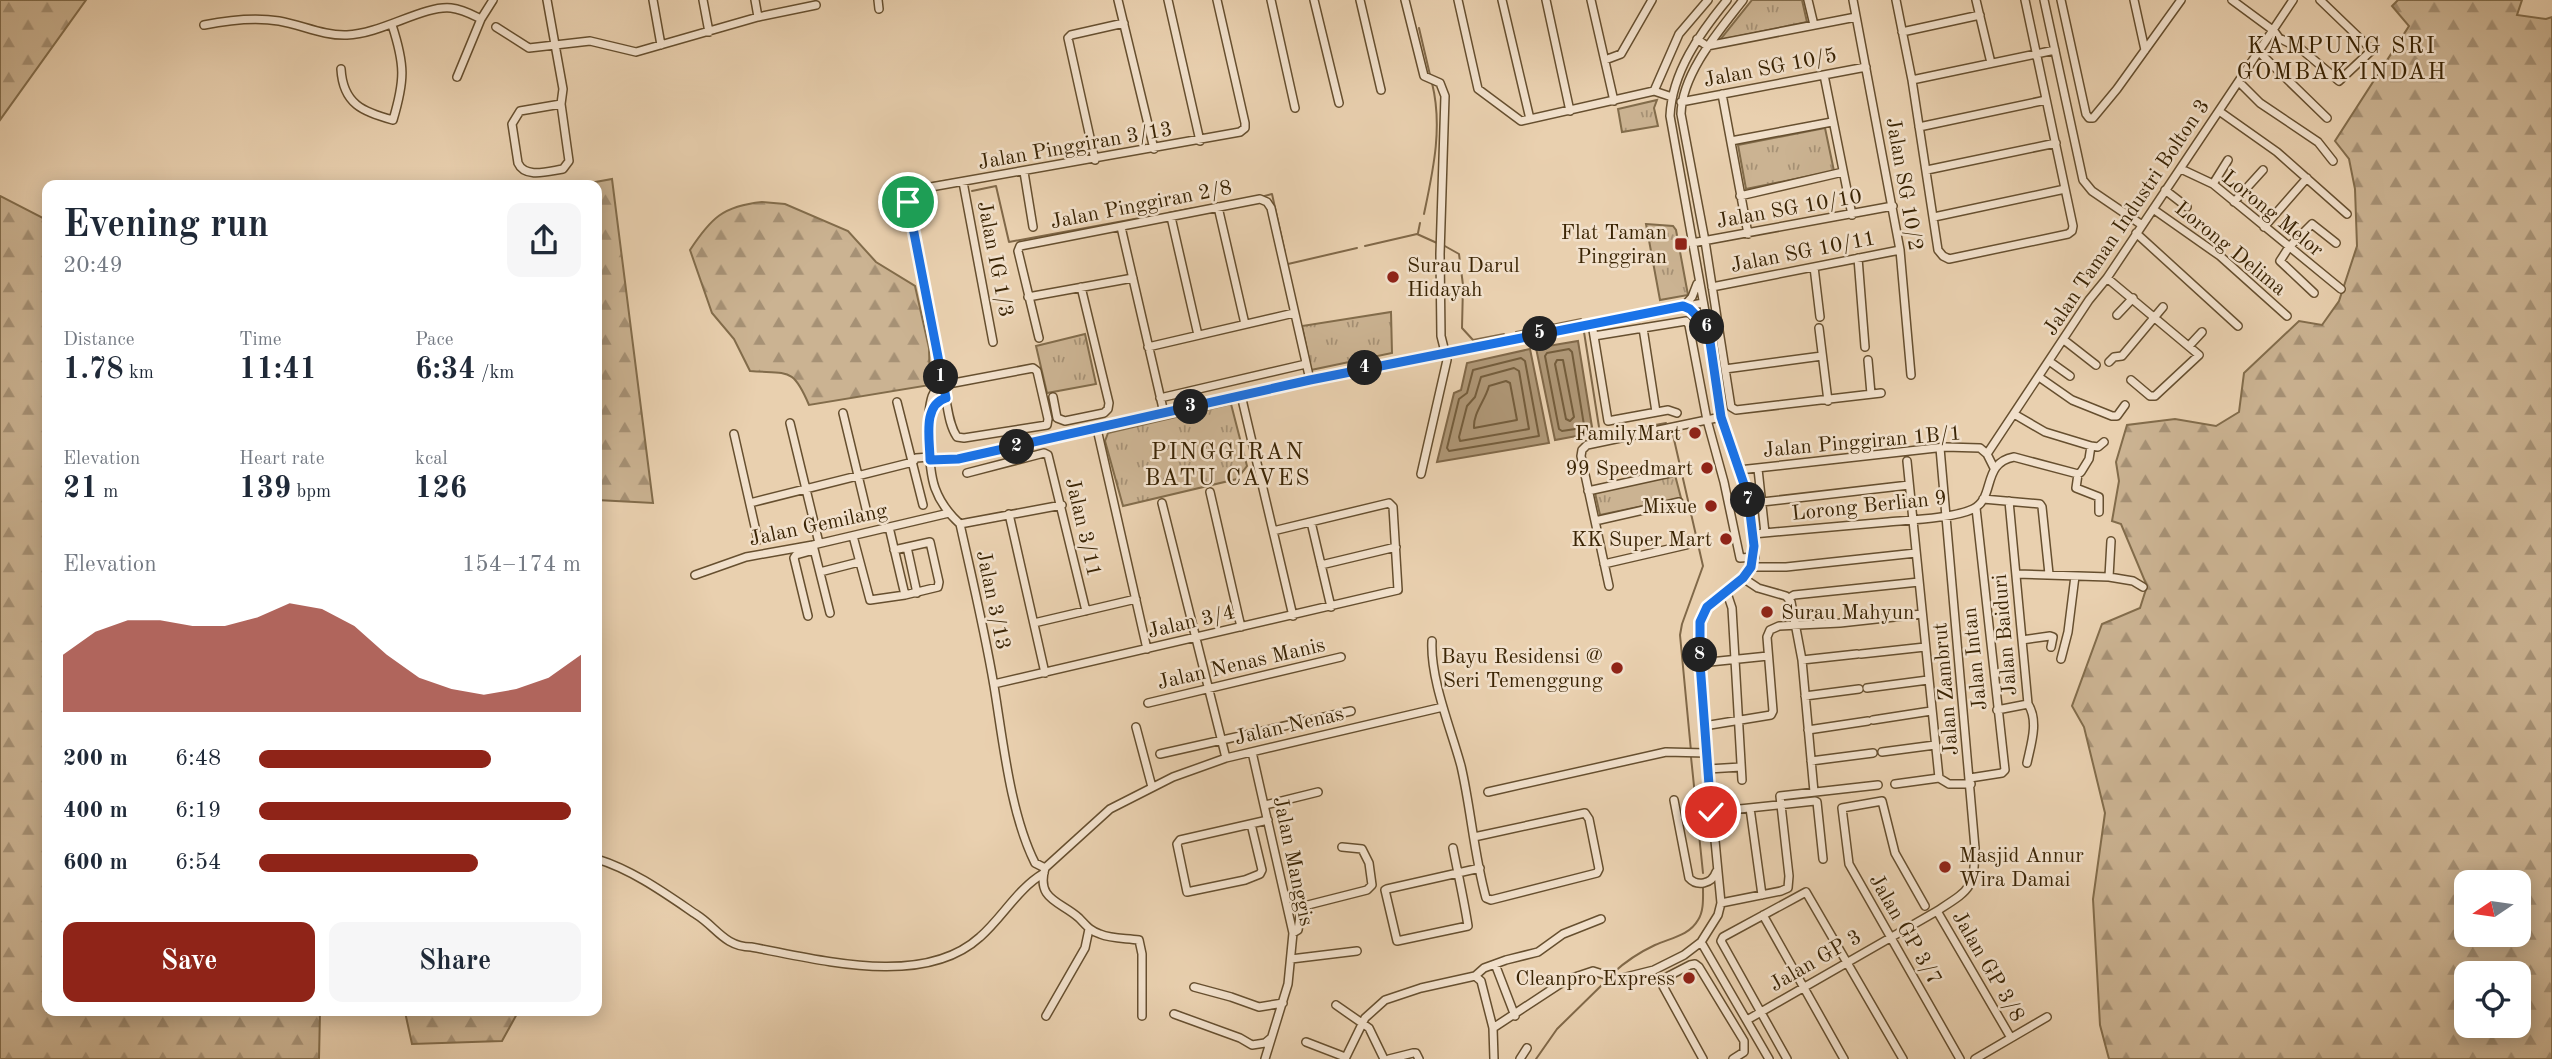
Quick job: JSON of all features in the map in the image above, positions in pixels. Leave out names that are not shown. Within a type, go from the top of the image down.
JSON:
[{"type":"street","points":[[457,77],[481,19],[493,0]]},
{"type":"street","points":[[547,0],[563,89],[561,104],[569,161],[563,169],[527,173],[521,169],[519,163],[512,124],[520,111],[561,104]]},
{"type":"street","points":[[653,0],[661,45]]},
{"type":"street","points":[[704,0],[709,32]]},
{"type":"street","points":[[755,0],[758,17]]},
{"type":"street","points":[[878,0],[879,9]]},
{"type":"street","points":[[1118,0],[1154,149]]},
{"type":"street","points":[[1168,0],[1200,141]]},
{"type":"street","name":"Jalan Pinggiran 3/13","points":[[943,387],[908,202],[915,190],[1096,160],[1240,132],[1245,128],[1245,123],[1216,0]]},
{"type":"street","points":[[1271,0],[1295,108]]},
{"type":"street","points":[[1314,0],[1339,103]]},
{"type":"street","points":[[1360,0],[1381,90]]},
{"type":"street","points":[[1405,0],[1425,77],[1443,87],[1445,96],[1440,254],[1441,337],[1447,360],[1421,474]]},
{"type":"street","points":[[1458,0],[1478,89],[1521,121],[1654,91],[1672,97]]},
{"type":"street","points":[[1502,0],[1530,119]]},
{"type":"street","points":[[1546,0],[1570,111]]},
{"type":"street","points":[[1591,0],[1614,101]]},
{"type":"street","points":[[1654,91],[1679,34],[1708,0]]},
{"type":"street","points":[[1493,1028],[1566,980],[1592,971],[1621,979],[1654,970],[1684,955],[1701,942],[1715,922],[1721,903],[1704,753],[1700,622],[1707,607],[1743,578],[1755,557],[1748,496],[1721,417],[1708,328],[1671,128],[1672,97],[1680,73],[1697,39],[1727,0]]},
{"type":"street","points":[[1743,0],[1707,46],[1681,102],[1731,407],[1736,410],[1881,393]]},
{"type":"street","points":[[1808,0],[1814,25]]},
{"type":"street","name":"Jalan SG 10/2","points":[[1853,0],[1900,250],[1911,375]]},
{"type":"street","points":[[1896,0],[1912,80],[1938,250],[1950,259],[2072,231],[2025,0]]},
{"type":"street","points":[[1976,0],[1991,64]]},
{"type":"street","points":[[2044,0],[2083,180],[2092,191],[2142,225]]},
{"type":"street","points":[[2061,0],[2089,118],[2093,118],[2117,89],[2181,0]]},
{"type":"street","points":[[2134,0],[2145,50]]},
{"type":"street","points":[[2232,0],[2274,31],[2279,38],[2301,49],[2339,81],[2372,50],[2320,0]]},
{"type":"street","name":"Jalan Taman Industri Bolton 3","points":[[1987,454],[2293,0]]},
{"type":"street","points":[[1605,60],[1621,54],[1648,2]]},
{"type":"street","points":[[496,27],[529,48],[590,41],[636,52],[803,4],[816,5]]},
{"type":"street","points":[[204,24],[225,21],[280,21],[328,34],[347,35],[392,25],[435,9],[463,10],[481,19]]},
{"type":"street","points":[[1902,32],[1980,16]]},
{"type":"street","points":[[1697,39],[1707,46],[1856,17]]},
{"type":"street","points":[[1096,160],[1068,37],[1124,23]]},
{"type":"street","points":[[341,69],[343,86],[352,102],[362,111],[393,120],[401,92],[403,70],[401,51],[392,25]]},
{"type":"street","points":[[1912,80],[2054,50]]},
{"type":"street","points":[[2259,52],[2327,118]]},
{"type":"street","name":"Jalan SG 10/5","points":[[1681,102],[1866,67]]},
{"type":"street","points":[[1824,75],[1852,215]]},
{"type":"street","points":[[2239,82],[2260,103],[2318,142],[2333,161]]},
{"type":"street","points":[[1722,94],[1748,234]]},
{"type":"street","points":[[1919,127],[2046,100]]},
{"type":"street","points":[[2219,111],[2277,152],[2347,214]]},
{"type":"street","points":[[1731,141],[1832,122]]},
{"type":"street","points":[[1927,170],[2056,144]]},
{"type":"street","points":[[2213,184],[2228,160]]},
{"type":"street","name":"Lorong Melor","points":[[2181,169],[2213,184],[2341,289]]},
{"type":"street","points":[[2234,202],[2263,170]]},
{"type":"street","points":[[1024,172],[1033,227]]},
{"type":"street","points":[[1740,196],[1843,173]]},
{"type":"street","points":[[2264,227],[2307,178]]},
{"type":"street","name":"Jalan IG 1/3","points":[[963,182],[993,342]]},
{"type":"street","points":[[1934,217],[2065,189]]},
{"type":"street","points":[[2165,190],[2187,207]]},
{"type":"street","name":"Jalan Pinggiran 2/8","points":[[1028,297],[1018,251],[1020,246],[1026,243],[1260,199],[1267,202],[1271,208],[1294,313]]},
{"type":"street","name":"Jalan SG 10/10","points":[[1692,243],[1893,206]]},
{"type":"street","points":[[1218,207],[1245,324]]},
{"type":"street","name":"Lorong Delima","points":[[2153,209],[2220,257],[2287,316]]},
{"type":"street","points":[[1171,217],[1198,335]]},
{"type":"street","points":[[2314,293],[2280,261],[2289,247],[2312,223],[2336,243]]},
{"type":"street","points":[[1121,227],[1164,413]]},
{"type":"street","points":[[2136,233],[2238,326]]},
{"type":"street","name":"Jalan SG 10/11","points":[[1712,287],[1900,250]]},
{"type":"street","points":[[1858,258],[1865,347]]},
{"type":"street","points":[[1814,267],[1820,317]]},
{"type":"street","points":[[1038,338],[1028,297],[1132,278]]},
{"type":"street","points":[[2107,278],[2156,316],[2199,355],[2155,396],[2150,396],[2131,380]]},
{"type":"street","points":[[1683,306],[1692,297],[1698,281]]},
{"type":"street","points":[[1053,397],[1057,418],[1065,421],[1104,413],[1108,409],[1109,403],[1081,287]]},
{"type":"street","points":[[2117,316],[2133,298]]},
{"type":"street","points":[[750,503],[913,462],[958,459],[1310,380],[1703,303]]},
{"type":"street","points":[[1683,306],[1690,309],[1708,328]]},
{"type":"street","points":[[2109,362],[2122,356],[2163,307]]},
{"type":"street","points":[[1148,347],[1294,313],[1310,380]]},
{"type":"street","points":[[1594,336],[1682,320],[1689,326],[1707,420],[1724,482],[1740,558],[1755,557]]},
{"type":"street","points":[[1592,324],[1607,418],[1611,422],[1656,412],[1677,413]]},
{"type":"street","points":[[1643,328],[1656,412]]},
{"type":"street","points":[[1819,328],[1828,401]]},
{"type":"street","points":[[2189,346],[2202,332]]},
{"type":"street","points":[[2064,340],[2096,365]]},
{"type":"street","points":[[1725,369],[1822,356]]},
{"type":"street","points":[[1868,360],[1871,394]]},
{"type":"street","points":[[2049,361],[2070,376]]},
{"type":"street","points":[[1160,398],[1306,364]]},
{"type":"street","points":[[943,387],[953,431],[957,437],[1047,425],[1048,419],[1037,371],[1033,368],[943,387],[935,391],[931,396],[930,415],[931,460],[936,490],[949,513],[960,524],[1062,505]]},
{"type":"street","points":[[2039,377],[2072,400],[2112,416],[2117,416],[2125,405]]},
{"type":"street","points":[[1241,395],[1293,615]]},
{"type":"street","points":[[930,415],[937,402],[946,398]]},
{"type":"street","points":[[897,402],[922,505]]},
{"type":"street","points":[[843,413],[868,517]]},
{"type":"street","points":[[2014,414],[2046,432],[2091,446],[2098,447],[2104,442]]},
{"type":"street","points":[[1609,586],[1581,456],[1582,450],[1587,445],[1721,417]]},
{"type":"street","points":[[790,423],[830,613]]},
{"type":"street","points":[[1097,429],[1147,649]]},
{"type":"street","points":[[734,434],[758,540]]},
{"type":"street","points":[[2091,446],[2089,459],[2078,474],[2076,488],[2099,497],[2099,512]]},
{"type":"street","name":"Jalan Pinggiran 1B/1","points":[[1739,470],[1940,448],[1980,449],[1987,454]]},
{"type":"street","name":"Jalan Zambrut","points":[[1937,911],[1972,884],[1975,848],[1940,448]]},
{"type":"street","name":"Jalan 3/11","points":[[967,472],[1044,453],[1051,460],[1086,611]]},
{"type":"street","points":[[1987,454],[1994,468],[2007,458],[2014,457],[2078,474]]},
{"type":"street","points":[[1907,461],[1938,778]]},
{"type":"street","name":"Lorong Berlian 9","points":[[1753,534],[1912,520],[1976,508],[1983,499],[1994,468]]},
{"type":"street","points":[[1758,469],[1765,533]]},
{"type":"street","points":[[1588,491],[1670,473]]},
{"type":"street","points":[[1762,502],[1909,485]]},
{"type":"street","points":[[1210,492],[1241,627]]},
{"type":"street","points":[[1983,499],[2035,502],[2042,507],[2049,574]]},
{"type":"street","name":"Jalan Baiduri","points":[[2008,501],[2028,704],[2033,712],[2033,728],[2026,763]]},
{"type":"street","points":[[1595,521],[1679,502]]},
{"type":"street","points":[[1162,503],[1226,758]]},
{"type":"street","points":[[1273,531],[1389,503],[1393,507],[1396,547],[1321,565]]},
{"type":"street","name":"Jalan Intan","points":[[1970,781],[2002,774],[2005,770],[1976,508]]},
{"type":"street","name":"Jalan Gemilang","points":[[695,575],[746,556],[815,546],[949,513]]},
{"type":"street","points":[[1009,514],[1045,673]]},
{"type":"street","points":[[1311,522],[1331,607]]},
{"type":"street","name":"Jalan 3/13","points":[[960,524],[994,684],[1006,762],[1022,828],[1035,863],[1045,870]]},
{"type":"street","points":[[889,527],[905,595]]},
{"type":"street","points":[[853,536],[869,598],[873,601],[938,587],[931,546],[927,541],[894,550]]},
{"type":"street","points":[[2109,577],[2110,541]]},
{"type":"street","points":[[1604,564],[1686,545]]},
{"type":"street","points":[[808,616],[794,558],[815,546]]},
{"type":"street","points":[[907,547],[917,593]]},
{"type":"street","name":"Jalan 3/4","points":[[994,684],[1395,591],[1398,587],[1396,547]]},
{"type":"street","points":[[1751,567],[1786,567],[1916,553]]},
{"type":"street","points":[[820,572],[859,562]]},
{"type":"street","points":[[2016,574],[2109,577],[2135,581],[2143,587]]},
{"type":"street","points":[[2061,659],[2076,576]]},
{"type":"street","points":[[1743,578],[1758,588],[1789,598],[1794,595],[1919,582]]},
{"type":"street","points":[[1726,590],[1732,608],[1742,780]]},
{"type":"street","points":[[1789,598],[1802,660],[1814,792]]},
{"type":"street","points":[[1034,623],[1136,599]]},
{"type":"street","points":[[1704,726],[1771,715],[1773,711],[1767,637],[1770,630],[1779,626],[1922,614]]},
{"type":"street","points":[[2022,640],[2050,636],[2053,637],[2051,647]]},
{"type":"street","points":[[1432,641],[1443,707],[1461,768],[1474,838],[1486,898],[1491,900],[1597,873],[1599,865],[1589,819],[1585,813],[1474,838]]},
{"type":"street","points":[[1802,660],[1925,647]]},
{"type":"street","points":[[1700,663],[1768,656]]},
{"type":"street","name":"Jalan Nenas Manis","points":[[1148,703],[1342,657]]},
{"type":"street","points":[[1867,688],[1928,680]]},
{"type":"street","points":[[1805,696],[1858,689]]},
{"type":"street","points":[[1997,710],[2028,704]]},
{"type":"street","name":"Jalan Nenas","points":[[602,860],[656,888],[701,917],[723,939],[739,947],[838,963],[883,966],[935,962],[979,939],[1026,886],[1110,809],[1152,787],[1226,758],[1443,707]]},
{"type":"street","points":[[1160,754],[1350,711]]},
{"type":"street","points":[[1808,730],[1931,711]]},
{"type":"street","points":[[1136,727],[1152,787]]},
{"type":"street","points":[[1882,752],[1935,745]]},
{"type":"street","name":"Jalan Manggis","points":[[1252,752],[1293,933],[1288,985],[1265,1059]]},
{"type":"street","points":[[1489,792],[1666,752],[1704,753]]},
{"type":"street","points":[[1811,761],[1873,753]]},
{"type":"street","points":[[1707,769],[1741,767]]},
{"type":"street","points":[[1895,784],[1938,778],[1949,784],[1970,781]]},
{"type":"street","points":[[1711,812],[1750,808],[1814,792],[1878,785]]},
{"type":"street","points":[[1265,805],[1318,792]]},
{"type":"street","points":[[1674,800],[1689,878],[1705,883],[1715,876],[1717,868]]},
{"type":"street","points":[[1781,800],[1817,803],[1823,859]]},
{"type":"street","points":[[1721,903],[1788,888],[1790,883],[1781,800]]},
{"type":"street","name":"Jalan GP 3/7","points":[[1925,906],[1895,853],[1884,804],[1879,801],[1841,809],[1849,864],[1960,1059]]},
{"type":"street","points":[[1750,808],[1762,895]]},
{"type":"street","points":[[1251,824],[1262,870],[1256,877],[1187,891],[1177,844],[1180,840],[1268,820]]},
{"type":"street","points":[[1293,933],[1298,930],[1304,906],[1367,890],[1372,885],[1363,849],[1342,848]]},
{"type":"street","points":[[1453,848],[1458,873],[1468,926],[1399,942],[1395,939],[1385,890],[1387,889],[1458,873],[1480,868]]},
{"type":"street","points":[[1045,870],[1042,880],[1046,893],[1064,909],[1077,916],[1089,929],[1102,935],[1139,940],[1142,954],[1142,1016]]},
{"type":"street","points":[[1787,1059],[1721,941],[1723,937],[1806,892],[1903,1059]]},
{"type":"street","name":"Jalan GP 3","points":[[1747,1020],[1937,911]]},
{"type":"street","name":"Jalan GP 3/8","points":[[1937,911],[2011,1038]]},
{"type":"street","points":[[1763,915],[1844,1059]]},
{"type":"street","points":[[1306,1042],[1345,1058],[1363,1023],[1376,1006],[1385,1000],[1421,988],[1475,976],[1494,964],[1538,952],[1563,934],[1601,919]]},
{"type":"street","points":[[1046,1016],[1085,948],[1089,929]]},
{"type":"street","points":[[1701,942],[1769,1059]]},
{"type":"street","points":[[1291,959],[1357,951]]},
{"type":"street","points":[[1494,964],[1515,1016]]},
{"type":"street","points":[[1660,981],[1695,964],[1744,1041],[1744,1052],[1732,1059]]},
{"type":"street","points":[[1705,976],[1718,969]]},
{"type":"street","points":[[1654,970],[1703,1059]]},
{"type":"street","points":[[1475,976],[1481,981],[1493,1028],[1494,1059]]},
{"type":"street","points":[[1194,987],[1259,1007],[1283,1003]]},
{"type":"street","points":[[1336,1005],[1369,1028],[1386,1059],[1413,1053],[1416,1053],[1419,1059]]},
{"type":"street","points":[[1174,1014],[1252,1045],[1265,1043],[1272,1038]]},
{"type":"street","points":[[1975,1059],[2047,1017]]},
{"type":"street","points":[[1744,1041],[1755,1034]]},
{"type":"street","points":[[1520,1059],[1527,1048]]},
{"type":"green space","points":[[0,0],[86,0],[0,120]]},
{"type":"green space","points":[[1752,0],[1802,0],[1807,22],[1720,40]]},
{"type":"green space","points":[[2398,0],[2522,0],[2517,15],[2546,19],[2552,17],[2552,1059],[2109,1059],[2100,1025],[2093,899],[2105,813],[2084,727],[2072,706],[2102,624],[2140,608],[2147,586],[2121,524],[2112,521],[2119,481],[2116,462],[2127,425],[2175,419],[2216,426],[2239,412],[2244,373],[2299,321],[2322,325],[2339,301],[2357,246],[2355,189],[2349,159],[2335,141],[2409,26],[2392,6]]},
{"type":"green space","points":[[1657,100],[1654,108],[1658,126],[1622,132],[1618,109]]},
{"type":"green space","points":[[1825,128],[1834,171],[1746,189],[1738,145]]},
{"type":"green space","points":[[612,179],[653,503],[602,500],[602,181]]},
{"type":"green space","points":[[0,196],[42,217],[42,1016],[320,1016],[319,1059],[0,1059]]},
{"type":"green space","points":[[762,202],[785,204],[848,231],[876,262],[915,286],[929,348],[930,385],[809,405],[794,378],[782,373],[750,371],[734,339],[712,313],[690,250],[719,216],[737,207]]},
{"type":"green space","points":[[1646,224],[1673,226],[1676,230],[1688,295],[1660,300]]},
{"type":"green space","points":[[1391,312],[1392,353],[1311,370],[1302,326]]},
{"type":"green space","points":[[1085,334],[1096,384],[1047,393],[1036,346]]},
{"type":"green space","points":[[1231,404],[1247,466],[1237,479],[1123,506],[1105,441],[1108,433]]},
{"type":"green space","points":[[1675,475],[1681,498],[1600,515],[1595,493]]},
{"type":"green space","points":[[406,1016],[516,1016],[502,1041],[412,1044]]},
{"type":"water","points":[[1578,341],[1593,433],[1555,440],[1536,348]]},
{"type":"water","points":[[1530,349],[1549,443],[1437,462],[1454,393],[1461,390],[1467,363]]},
{"type":"waterway","points":[[1419,28],[1430,75]]},
{"type":"waterway","points":[[1424,214],[1437,132],[1432,83]]},
{"type":"waterway","points":[[920,185],[969,177]]},
{"type":"waterway","points":[[902,189],[915,186]]},
{"type":"waterway","points":[[972,191],[996,186],[1009,242],[1156,215]]},
{"type":"waterway","points":[[1261,197],[1272,194],[1285,253]]},
{"type":"waterway","points":[[1168,213],[1194,208]]},
{"type":"waterway","points":[[1418,233],[1420,223]]},
{"type":"waterway","points":[[1365,246],[1417,234],[1437,243]]},
{"type":"waterway","points":[[1443,245],[1459,254],[1463,285],[1462,328],[1473,340],[1504,334]]},
{"type":"waterway","points":[[1288,264],[1357,248]]},
{"type":"waterway","points":[[1516,332],[1581,319]]},
{"type":"waterway","points":[[1584,332],[1602,435],[1666,423]]},
{"type":"waterway","points":[[1673,435],[1703,566],[1680,635],[1691,751]]},
{"type":"waterway","points":[[1691,757],[1703,873]]},
{"type":"waterway","points":[[1613,973],[1644,951],[1690,930],[1701,913],[1703,887]]},
{"type":"waterway","points":[[1536,1059],[1557,1029],[1607,980]]},
{"type":"place","name":"Flat Taman Pinggiran","points":[[1681,244]]},
{"type":"place","name":"Surau Darul Hidayah","points":[[1393,277]]},
{"type":"place","name":"FamilyMart","points":[[1695,433]]},
{"type":"place","name":"99 Speedmart","points":[[1707,468]]},
{"type":"place","name":"Mixue","points":[[1711,506]]},
{"type":"place","name":"KK Super Mart","points":[[1726,539]]},
{"type":"place","name":"Surau Mahyun","points":[[1767,612]]},
{"type":"place","name":"Bayu Residensi @ Seri Temenggung","points":[[1617,668]]},
{"type":"place","name":"Masjid Annur Wira Damai","points":[[1945,867]]},
{"type":"place","name":"Cleanpro Express","points":[[1689,978]]},
{"type":"district","name":"KAMPUNG SRI GOMBAK INDAH","points":[[2342,58]]},
{"type":"district","name":"PINGGIRAN BATU CAVES","points":[[1228,464]]},
{"type":"route","points":[[908,202],[946,398],[937,402],[930,415],[930,460],[958,459],[1044,441],[1357,370],[1683,306],[1690,309],[1708,328],[1721,417],[1748,496],[1755,557],[1743,578],[1707,607],[1700,622],[1700,663],[1711,812]]}]
